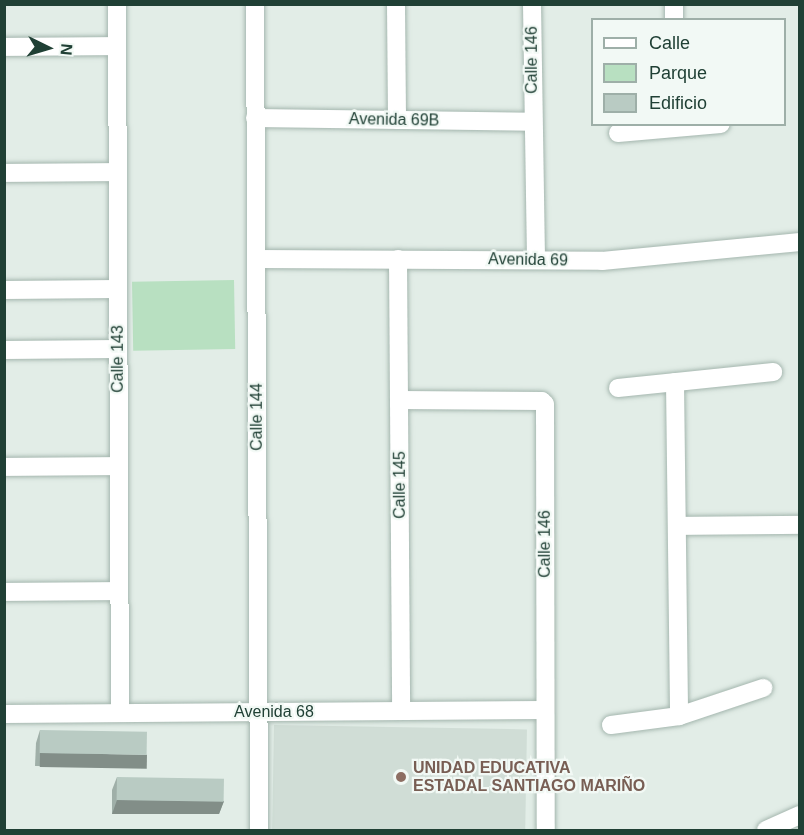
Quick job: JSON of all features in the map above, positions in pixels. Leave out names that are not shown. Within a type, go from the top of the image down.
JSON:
[{"type":"street","name":"Calle 143","points":[[117,4],[120,713]]},
{"type":"street","name":"Calle 144","points":[[255,4],[259,831]]},
{"type":"street","points":[[396,4],[397,120]]},
{"type":"street","name":"Calle 146","points":[[532,4],[532,122],[536,260]]},
{"type":"street","points":[[4,47],[117,46]]},
{"type":"street","name":"Avenida 69B","points":[[255,118],[532,122]]},
{"type":"street","points":[[618,133],[690,126]]},
{"type":"street","points":[[4,173],[118,172]]},
{"type":"street","name":"Avenida 69","points":[[256,259],[602,261],[800,242]]},
{"type":"street","name":"Calle 145","points":[[398,260],[401,711]]},
{"type":"street","points":[[4,290],[118,289]]},
{"type":"street","points":[[4,350],[118,349]]},
{"type":"street","points":[[618,388],[773,372]]},
{"type":"street","points":[[675,382],[679,716]]},
{"type":"street","name":"Calle 146","points":[[399,400],[542,401],[545,404],[546,831]]},
{"type":"street","points":[[4,467],[119,466]]},
{"type":"street","points":[[677,526],[800,525]]},
{"type":"street","points":[[4,592],[119,591]]},
{"type":"street","points":[[610,725],[679,716],[763,688]]},
{"type":"street","name":"Avenida 68","points":[[4,714],[544,710]]},
{"type":"street","points":[[766,831],[800,815]]},
{"type":"shaded area","name":"UNIDAD EDUCATIVA ESTADAL SANTIAGO MARIÑO","points":[[274,725],[527,729],[525,830],[272,830]]},
{"type":"green space","points":[[234,280],[235,349],[133,351],[132,282]]},
{"type":"building","points":[[40,730],[147,732],[147,755],[40,753]]},
{"type":"building","points":[[117,777],[224,779],[224,802],[117,800]]},
{"type":"place","name":"UNIDAD EDUCATIVA ESTADAL SANTIAGO MARIÑO","points":[[401,777]]}]
